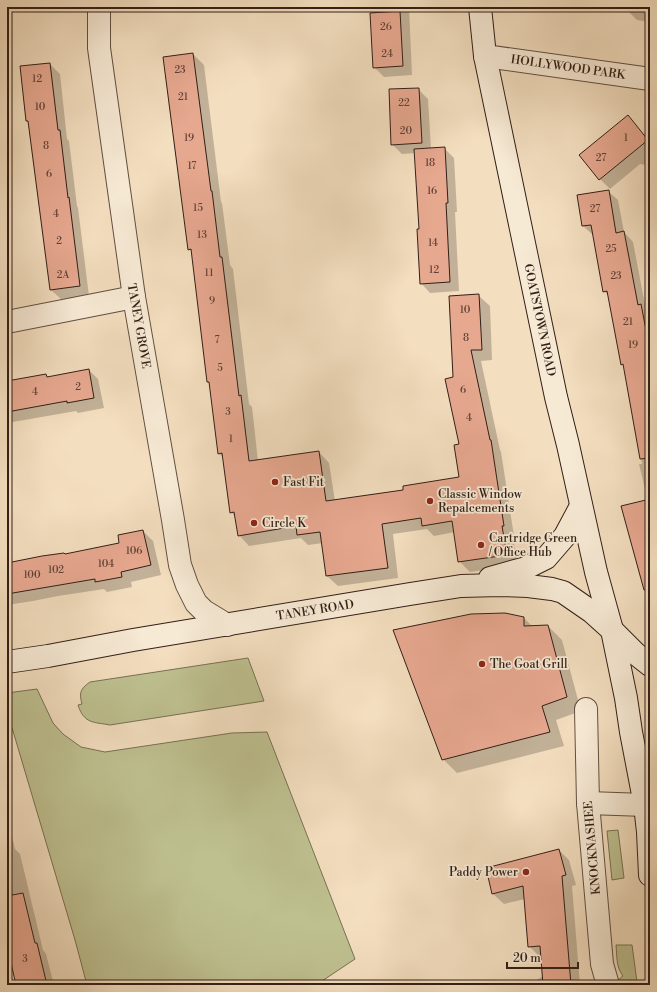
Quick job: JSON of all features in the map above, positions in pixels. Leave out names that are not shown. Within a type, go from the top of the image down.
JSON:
[{"type":"main road","name":"TANEY GROVE","points":[[99,7],[99,48],[134,297],[180,565],[187,585],[196,603],[204,611],[227,624]]},
{"type":"main road","name":"GOATSTOWN ROAD","points":[[480,7],[485,56],[556,397],[596,572],[612,630],[626,698],[631,732],[644,760],[645,805],[650,875]]},
{"type":"main road","name":"HOLLYWOOD PARK","points":[[485,56],[650,79]]},
{"type":"main road","points":[[7,322],[134,297]]},
{"type":"main road","points":[[461,586],[526,568],[546,558],[565,536],[581,506]]},
{"type":"main road","name":"TANEY ROAD","points":[[7,662],[461,586],[500,585],[528,586],[563,592],[592,612],[636,654],[650,665]]},
{"type":"main road","name":"KNOCKNASHEE","points":[[586,709],[588,803],[602,964],[608,985]]},
{"type":"main road","points":[[588,803],[645,805]]},
{"type":"green space","points":[[248,658],[264,701],[110,725],[90,721],[83,716],[78,705],[82,704],[82,689],[90,682]]},
{"type":"green space","points":[[37,689],[53,723],[63,734],[81,747],[105,752],[232,733],[267,732],[355,959],[316,985],[87,985],[75,940],[7,715],[7,693]]},
{"type":"green space","points":[[618,830],[624,878],[612,880],[607,831]]},
{"type":"green space","points":[[616,945],[632,945],[637,982],[635,984],[625,985],[617,981],[623,976],[618,965]]},
{"type":"building","points":[[400,11],[403,66],[373,68],[370,13]]},
{"type":"building","points":[[193,53],[249,461],[319,451],[326,501],[403,490],[403,486],[459,477],[454,445],[459,444],[445,379],[453,377],[449,296],[479,294],[482,350],[471,350],[491,440],[507,555],[458,562],[452,521],[422,526],[421,518],[382,524],[388,568],[326,576],[320,532],[297,535],[296,526],[238,536],[234,512],[230,513],[222,453],[218,454],[209,382],[207,382],[191,249],[188,250],[163,57]]},
{"type":"building","points":[[50,63],[80,286],[50,290],[28,121],[26,121],[20,66]]},
{"type":"building","points":[[419,88],[422,143],[391,145],[389,89]]},
{"type":"building","points":[[628,115],[648,140],[599,180],[579,155]]},
{"type":"building","points":[[445,147],[450,282],[420,284],[417,229],[419,229],[414,149]]},
{"type":"building","points":[[609,190],[616,233],[624,231],[638,305],[641,304],[650,351],[650,458],[640,459],[623,364],[621,365],[607,291],[603,292],[591,225],[582,226],[577,195]]},
{"type":"building","points":[[89,369],[94,398],[67,403],[67,401],[7,412],[7,381],[46,374],[47,377]]},
{"type":"building","points":[[650,499],[650,589],[644,590],[621,506]]},
{"type":"building","points":[[143,530],[151,565],[121,572],[122,577],[95,582],[95,579],[7,594],[7,563],[42,556],[65,554],[119,543],[118,535]]},
{"type":"building","name":"The Goat Grill","points":[[505,613],[524,617],[524,626],[548,625],[567,697],[542,706],[550,732],[442,760],[393,630],[471,614]]},
{"type":"building","points":[[559,849],[566,875],[562,876],[571,985],[543,985],[540,946],[528,947],[523,886],[492,894],[486,868]]},
{"type":"building","points":[[23,893],[47,985],[16,985],[7,945],[7,896]]},
{"type":"place","name":"Fast Fit","points":[[275,482]]},
{"type":"place","name":"Classic Window Repalcements","points":[[430,501]]},
{"type":"place","name":"Circle K","points":[[254,523]]},
{"type":"place","name":"Cartridge Green / Office Hub","points":[[481,545]]},
{"type":"place","name":"The Goat Grill","points":[[482,664]]},
{"type":"place","name":"Paddy Power","points":[[526,872]]}]
